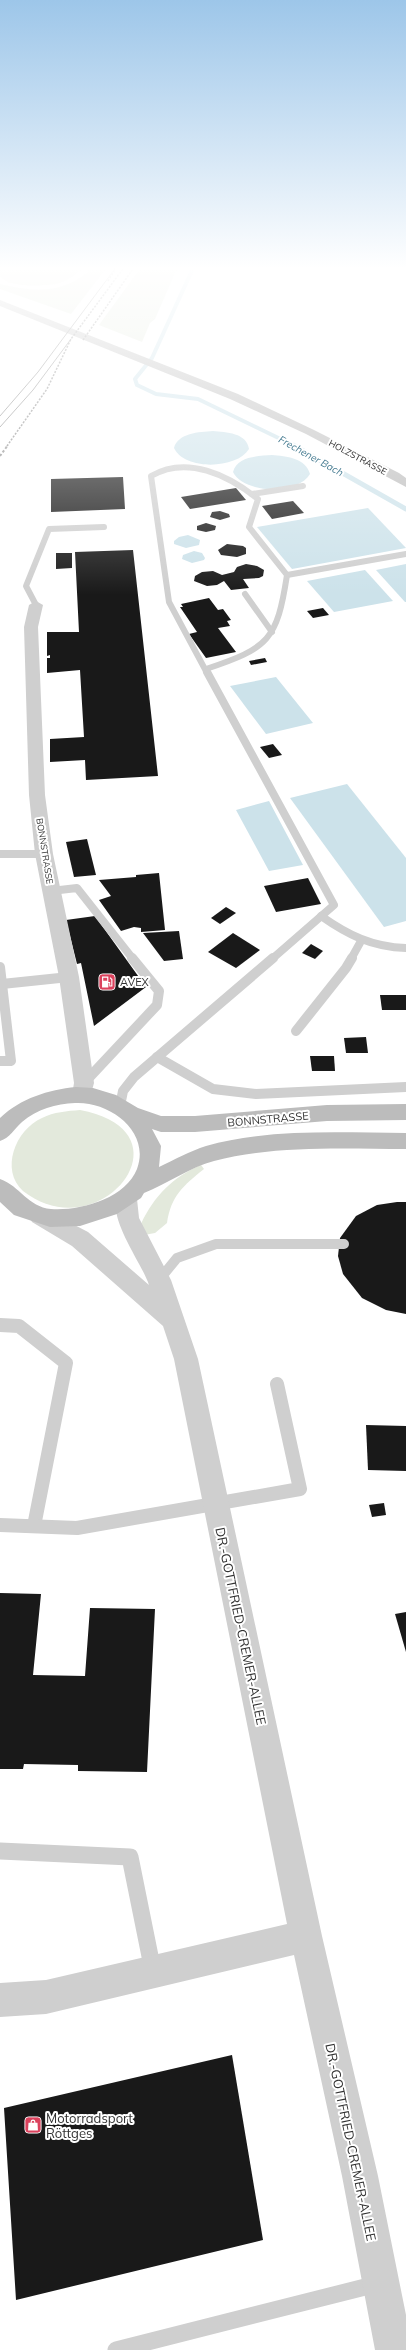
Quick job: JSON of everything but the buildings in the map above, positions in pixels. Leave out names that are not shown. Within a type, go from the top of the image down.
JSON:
[{"type":"main road","name":"HOLZSTRASSE","points":[[195,376],[344,448],[406,483]]},
{"type":"main road","name":"HOLZSTRASSE","points":[[203,376],[284,407],[348,438]]},
{"type":"main road","name":"HOLZSTRASSE","points":[[381,455],[400,466]]},
{"type":"main road","name":"BONNSTRASSE","points":[[0,1133],[9,1114],[45,1100],[83,1089],[126,1110],[161,1124],[195,1124],[327,1113],[406,1112]]},
{"type":"main road","points":[[126,1110],[143,1128],[150,1144],[150,1161],[144,1178],[132,1193]]},
{"type":"main road","points":[[0,1188],[6,1196],[24,1210],[40,1216],[65,1219],[90,1216],[208,1154],[252,1145],[333,1141],[406,1141]]},
{"type":"street","name":"BONNSTRASSE","points":[[36,605],[31,627],[37,795],[44,854],[69,977],[83,1089]]},
{"type":"street","name":"DR.-GOTTFRIED-CREMER-ALLEE","points":[[132,1193],[128,1218],[159,1280],[170,1318],[186,1359],[306,1936],[382,2283],[396,2333]]},
{"type":"street","name":"DR.-GOTTFRIED-CREMER-ALLEE","points":[[40,1216],[80,1239],[170,1318]]},
{"type":"street","points":[[0,2000],[46,1997],[306,1936]]},
{"type":"lane","points":[[126,1110],[123,1091],[134,1077],[334,905],[169,602],[151,476],[163,469],[201,469],[215,472],[230,479],[258,499],[249,527],[287,575],[281,609],[275,629],[263,643],[240,656],[206,669]]},
{"type":"lane","points":[[252,494],[303,486]]},
{"type":"lane","points":[[36,605],[26,586],[49,529],[104,527]]},
{"type":"lane","points":[[287,575],[406,554]]},
{"type":"lane","points":[[245,594],[272,632]]},
{"type":"lane","points":[[0,854],[44,854]]},
{"type":"lane","points":[[51,891],[77,888],[159,990],[157,1005],[83,1089]]},
{"type":"lane","points":[[320,916],[351,937],[361,941],[382,948],[406,948]]},
{"type":"lane","points":[[296,1032],[346,968],[361,941]]},
{"type":"lane","points":[[0,967],[11,1061],[0,1061]]},
{"type":"lane","points":[[2,984],[69,977]]},
{"type":"lane","points":[[157,1057],[213,1089],[256,1094],[406,1087]]},
{"type":"lane","points":[[159,1280],[177,1258],[216,1244],[344,1244]]},
{"type":"lane","points":[[0,1325],[19,1326],[66,1363],[34,1526]]},
{"type":"lane","points":[[0,1525],[77,1528],[216,1505],[300,1489],[277,1384]]},
{"type":"lane","points":[[0,1850],[130,1857],[153,1972]]},
{"type":"lane","points":[[116,2350],[382,2283]]},
{"type":"shaded area","points":[[80,1110],[114,1122],[131,1140],[133,1161],[124,1181],[105,1198],[80,1207],[52,1206],[23,1191],[16,1182],[12,1172],[14,1151],[24,1132],[32,1124],[51,1114]]},
{"type":"shaded area","points":[[201,1165],[204,1169],[179,1192],[172,1206],[167,1223],[155,1233],[144,1235],[141,1224],[158,1196],[165,1188],[182,1175]]},
{"type":"water","points":[[213,431],[235,434],[244,440],[249,449],[243,456],[234,461],[211,465],[189,461],[180,455],[174,448],[176,443],[184,436]]},
{"type":"water","points":[[272,455],[289,457],[300,461],[308,469],[310,474],[304,481],[294,486],[271,489],[248,485],[239,479],[233,472],[235,467],[243,460]]},
{"type":"water","points":[[368,508],[406,548],[292,569],[257,527]]},
{"type":"water","points":[[188,535],[200,540],[199,545],[186,548],[174,544],[174,541],[179,537]]},
{"type":"water","points":[[194,551],[202,553],[205,558],[204,560],[192,563],[182,559],[183,555]]},
{"type":"water","points":[[406,564],[406,602],[405,602],[376,570]]},
{"type":"water","points":[[365,570],[393,601],[334,612],[307,581]]},
{"type":"water","points":[[276,677],[313,723],[266,734],[230,686]]},
{"type":"water","points":[[347,784],[406,858],[406,921],[384,927],[290,798]]},
{"type":"water","points":[[269,801],[303,865],[269,871],[236,810]]},
{"type":"waterway","name":"Frechener Bach","points":[[138,376],[135,379],[137,385],[156,394],[198,399],[293,445]]},
{"type":"waterway","name":"Frechener Bach","points":[[293,445],[406,509]]},
{"type":"tram line","points":[[0,416],[35,376]]},
{"type":"tram line","points":[[0,427],[44,376]]},
{"type":"railway","points":[[7,446],[47,389],[53,376]]},
{"type":"railway","points":[[0,456],[8,445]]},
{"type":"place","name":"AVEX","points":[[107,982]]},
{"type":"place","name":"Motorradsport Röttges","points":[[33,2125]]}]
